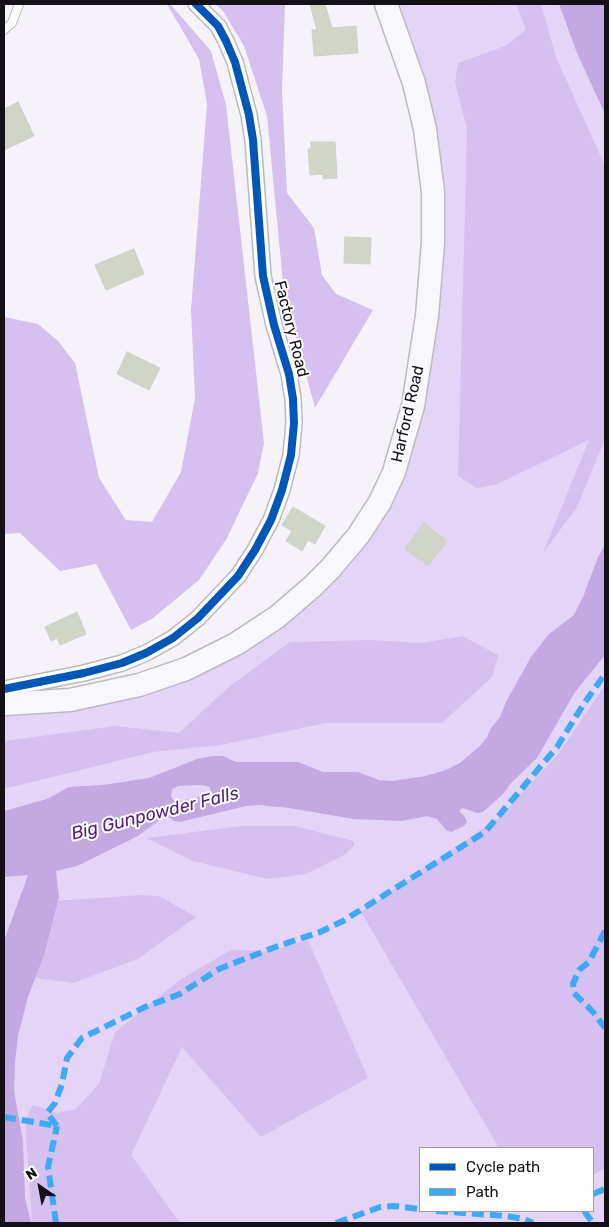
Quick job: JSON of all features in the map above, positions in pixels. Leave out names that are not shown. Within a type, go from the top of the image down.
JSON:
[{"type":"main road","name":"Harford Road","points":[[4,704],[70,700],[139,686],[186,669],[236,644],[276,617],[319,580],[358,536],[380,502],[394,472],[413,406],[427,316],[433,243],[432,192],[425,130],[414,83],[386,4]]},
{"type":"street","name":"Factory Road","points":[[4,688],[84,673],[122,663],[146,653],[173,638],[198,618],[238,576],[272,520],[282,490],[290,455],[294,422],[293,399],[290,374],[274,325],[263,276],[249,115],[235,62],[226,42],[218,26],[196,4]]},
{"type":"lane","points":[[4,30],[12,23],[19,4]]},
{"type":"shaded area","points":[[167,4],[170,4],[211,51],[226,105],[264,443],[258,473],[227,538],[199,580],[153,618],[131,630],[96,564],[60,571],[20,533],[4,534],[4,317],[38,324],[58,341],[75,363],[99,478],[126,520],[152,522],[181,472],[195,398],[191,310],[207,104],[199,59]]},
{"type":"shaded area","points":[[215,4],[285,4],[282,91],[287,193],[314,228],[322,275],[336,294],[373,310],[315,408],[284,293],[267,116],[244,46],[223,11]]},
{"type":"shaded area","points":[[397,4],[605,4],[605,1223],[4,1223],[4,715],[90,707],[155,691],[211,668],[258,643],[306,607],[347,565],[383,519],[408,466],[425,404],[437,323],[444,233],[442,173]]},
{"type":"shaded area","points":[[516,4],[541,4],[556,57],[605,166],[605,439],[577,507],[543,553],[589,440],[495,485],[477,488],[458,476],[467,128],[455,83],[458,63],[505,46],[526,30]]},
{"type":"shaded area","points":[[463,636],[498,655],[492,677],[442,723],[326,723],[221,745],[153,752],[4,789],[4,741],[116,726],[179,733],[230,686],[290,642],[371,640],[421,643]]},
{"type":"shaded area","points":[[605,685],[605,1168],[594,1174],[594,1147],[498,1147],[361,912],[501,816],[559,753]]},
{"type":"shaded area","points":[[241,826],[295,826],[353,841],[355,845],[344,855],[306,874],[268,879],[193,861],[147,838]]},
{"type":"shaded area","points":[[141,895],[159,896],[196,917],[138,959],[73,983],[35,978],[56,901]]},
{"type":"shaded area","points":[[308,940],[368,1078],[261,1137],[182,1047],[131,1155],[180,1223],[32,1223],[25,1121],[33,1105],[56,1113],[76,1109],[99,1084],[115,1032],[181,979],[231,950],[270,951]]},
{"type":"water","points":[[559,4],[605,4],[605,114],[577,53]]},
{"type":"water","name":"Big Gunpowder Falls","points":[[605,545],[605,655],[575,692],[537,758],[483,812],[477,813],[462,808],[459,811],[467,822],[464,826],[451,832],[446,830],[437,819],[427,816],[402,821],[354,819],[289,808],[260,805],[246,806],[180,822],[174,821],[166,815],[138,836],[77,866],[56,871],[59,897],[44,955],[28,997],[18,1036],[15,1063],[14,1091],[23,1141],[25,1197],[31,1223],[4,1223],[4,941],[28,875],[4,877],[4,811],[47,799],[69,787],[103,785],[149,778],[197,759],[213,756],[223,756],[236,762],[298,762],[323,772],[358,772],[379,780],[393,781],[425,776],[446,770],[460,763],[481,745],[487,737],[491,728],[500,717],[507,700],[531,657],[549,634],[574,615],[598,557]],"holes":[[[202,785],[210,787],[211,794],[177,802],[171,796],[172,789],[179,786]]]},
{"type":"building","points":[[310,4],[325,4],[332,28],[356,26],[358,53],[314,56],[312,30],[317,30]]},
{"type":"building","points":[[18,102],[34,136],[4,150],[4,109]]},
{"type":"building","points":[[311,142],[335,142],[337,178],[323,179],[323,174],[310,175],[308,149],[311,149]]},
{"type":"building","points":[[345,237],[371,238],[370,264],[344,263]]},
{"type":"building","points":[[134,249],[144,274],[106,290],[95,265]]},
{"type":"building","points":[[127,352],[160,368],[149,390],[117,374]]},
{"type":"building","points":[[293,507],[325,526],[315,544],[308,540],[302,551],[286,541],[292,531],[282,525]]},
{"type":"building","points":[[424,523],[447,541],[428,566],[405,549]]},
{"type":"building","points":[[77,612],[86,634],[60,645],[57,638],[51,641],[45,627]]},
{"type":"marked path","points":[[4,1117],[57,1126],[47,1113],[55,1103],[62,1084],[67,1058],[82,1038],[145,1007],[180,994],[219,969],[320,932],[343,921],[485,832],[557,747],[605,674]]},
{"type":"marked path","points":[[605,931],[589,962],[579,970],[573,984],[574,993],[594,1013],[605,1028]]},
{"type":"marked path","points":[[56,1223],[48,1167],[57,1126]]},
{"type":"marked path","points":[[594,1194],[605,1189]]},
{"type":"marked path","points":[[336,1223],[380,1207],[394,1206],[419,1209]]},
{"type":"marked path","points":[[450,1212],[506,1216],[524,1219],[533,1223]]},
{"type":"marked path","points":[[585,1212],[593,1223]]},
{"type":"cycle path","points":[[4,689],[84,673],[122,663],[146,653],[173,638],[198,618],[238,576],[271,520],[282,490],[291,455],[294,423],[293,399],[289,374],[274,325],[263,276],[253,140],[249,115],[235,62],[226,41],[218,26],[196,4]]}]
